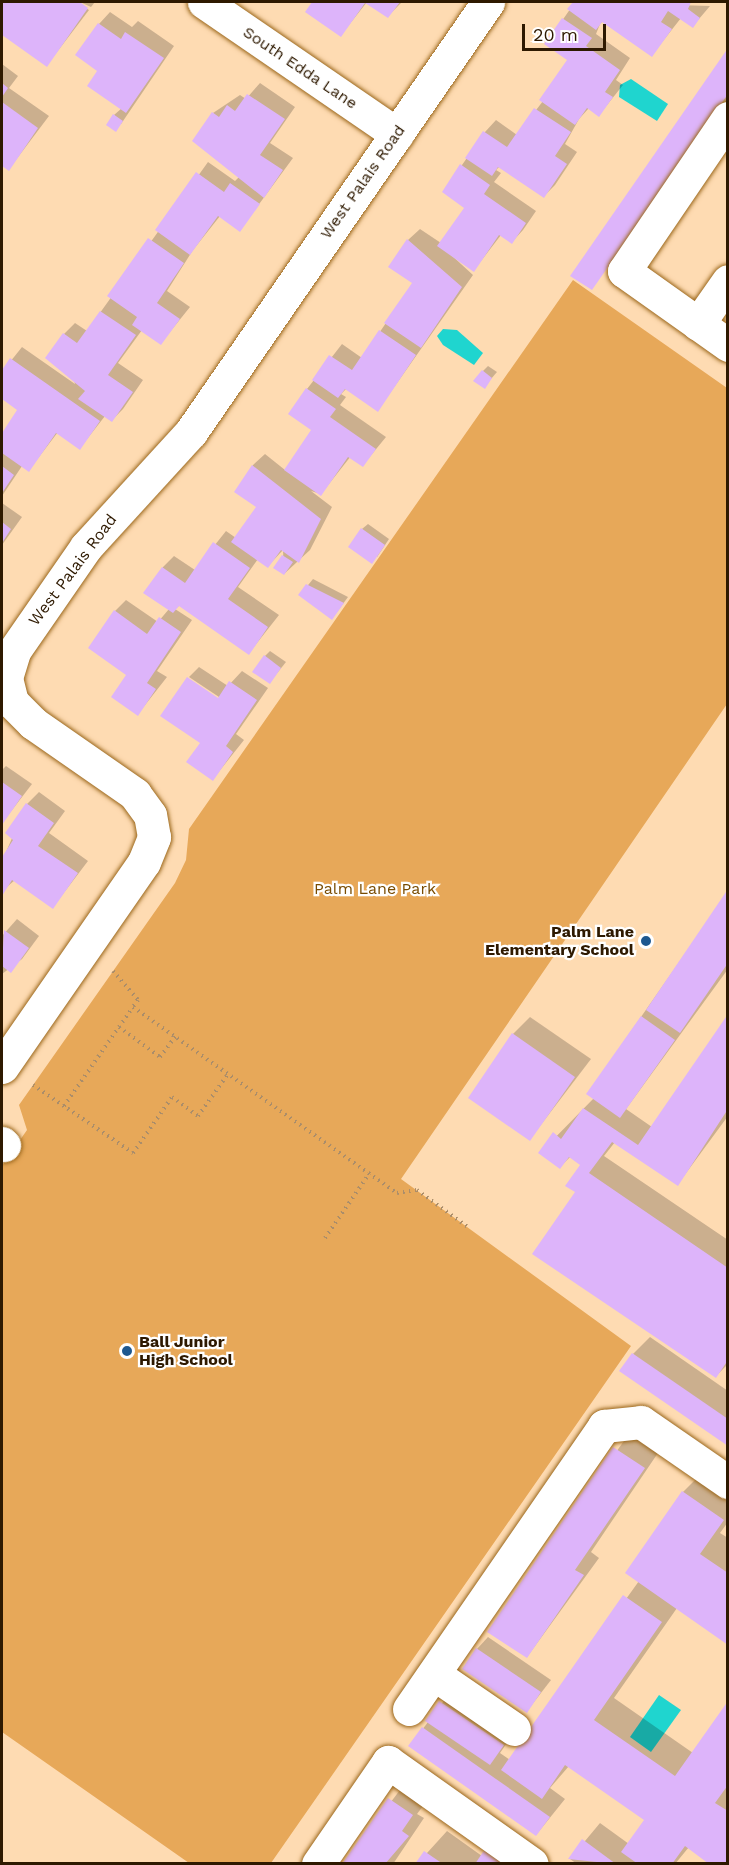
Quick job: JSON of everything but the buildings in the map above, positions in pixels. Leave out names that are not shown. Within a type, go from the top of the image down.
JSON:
[{"type":"street","name":"South Edda Lane","points":[[204,2],[397,134]]},
{"type":"street","name":"West Palais Road","points":[[2,1067],[144,862],[154,837],[150,815],[135,794],[33,723],[12,702],[6,678],[14,651],[92,541],[191,432],[488,2]]},
{"type":"street","points":[[728,118],[624,266],[624,271],[728,345]]},
{"type":"street","points":[[698,324],[728,281]]},
{"type":"street","points":[[409,1709],[604,1426],[641,1422],[728,1482]]},
{"type":"street","points":[[434,1674],[514,1729]]},
{"type":"street","points":[[318,1863],[388,1762],[532,1863]]},
{"type":"path","points":[[64,1106],[138,1000],[113,971]]},
{"type":"path","points":[[133,1006],[397,1193],[417,1190],[468,1227]]},
{"type":"path","points":[[119,1027],[160,1057],[176,1036]]},
{"type":"path","points":[[33,1085],[133,1153],[172,1097],[198,1116],[228,1074]]},
{"type":"path","points":[[325,1238],[369,1174]]},
{"type":"green space","name":"Palm Lane Park","points":[[573,280],[727,388],[727,704],[401,1179],[631,1346],[271,1863],[189,1863],[2,1732],[2,1166],[27,1130],[19,1105],[175,883],[186,860],[189,829]]},
{"type":"water","points":[[631,79],[668,104],[657,121],[619,97],[620,85]]},
{"type":"water","points":[[443,329],[457,330],[483,353],[474,365],[443,345],[437,336]]},
{"type":"water","points":[[659,1695],[681,1710],[651,1752],[630,1737]]},
{"type":"place","name":"Palm Lane Elementary School","points":[[646,941]]},
{"type":"place","name":"Ball Junior High School","points":[[127,1351]]}]
